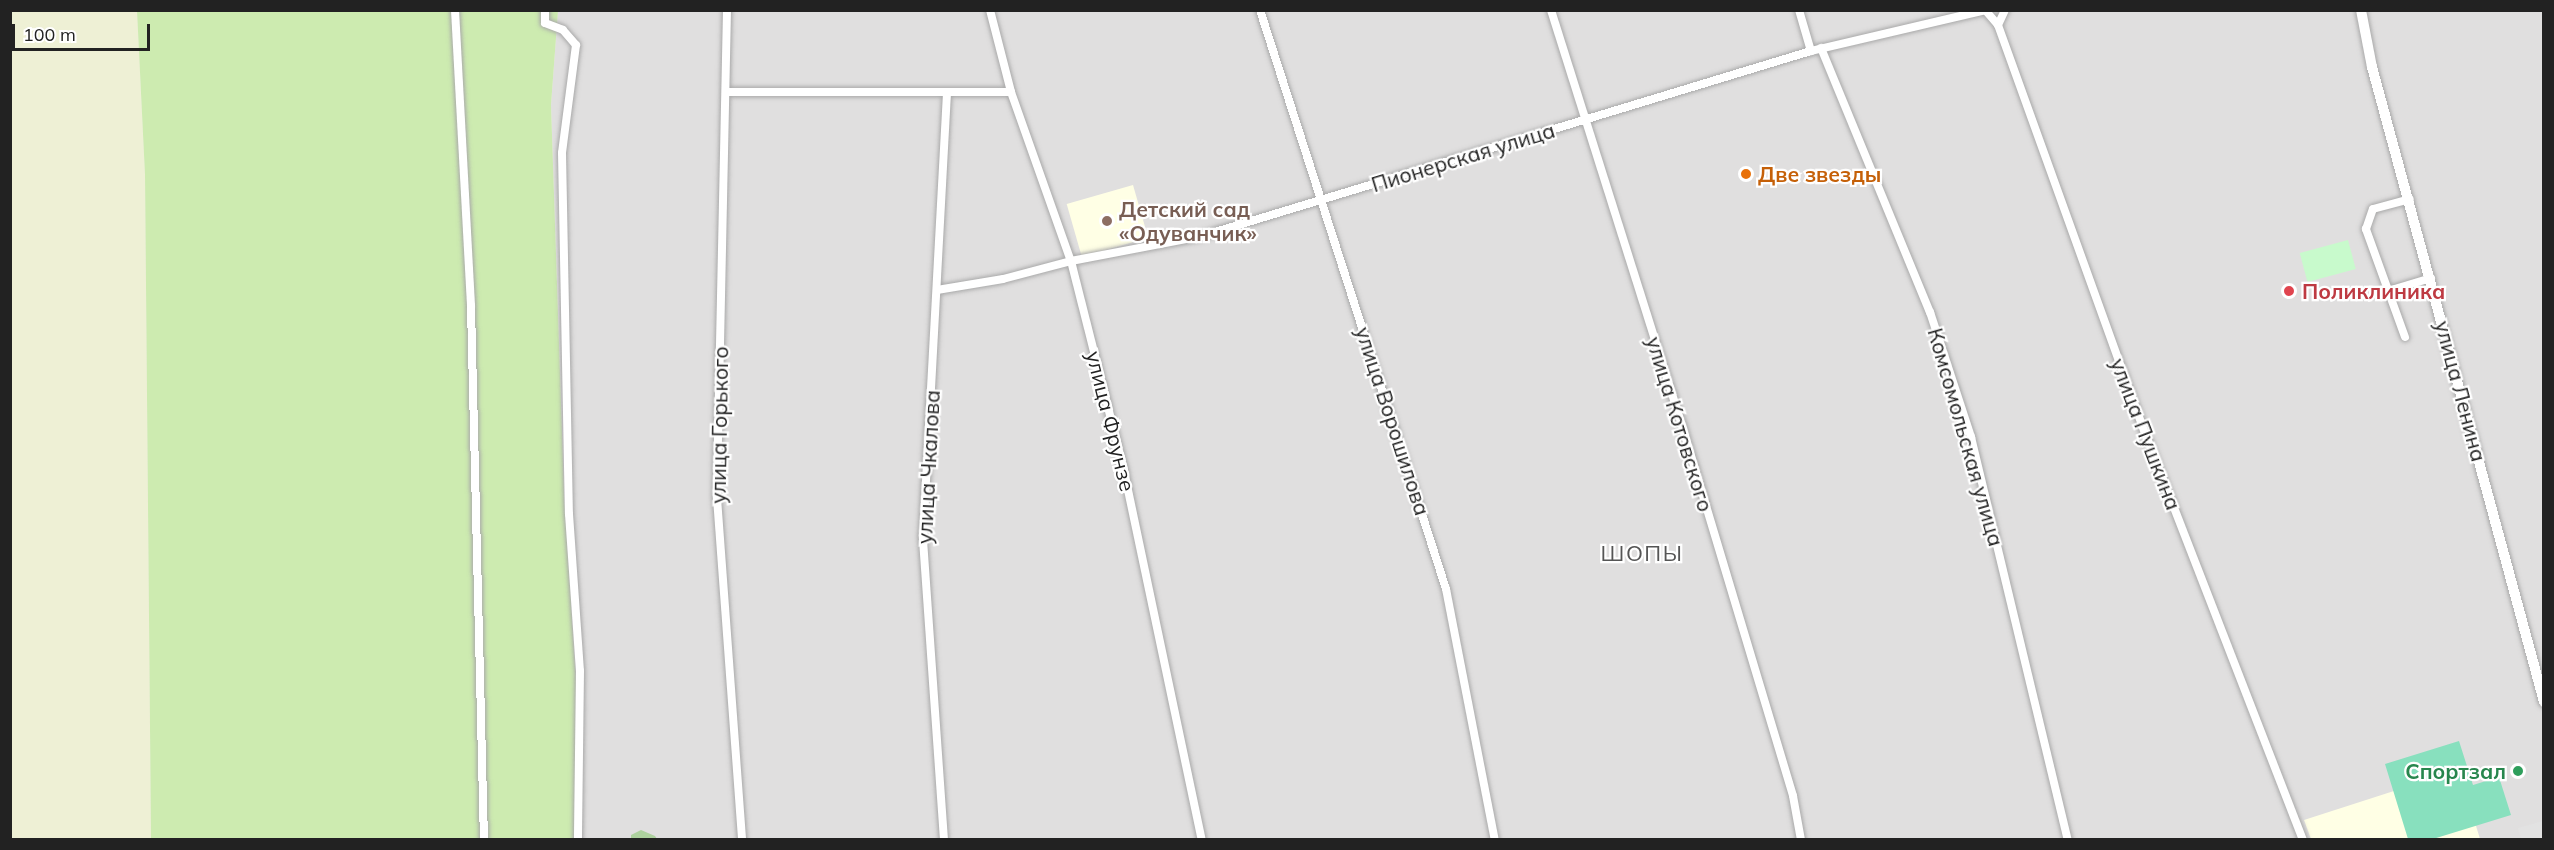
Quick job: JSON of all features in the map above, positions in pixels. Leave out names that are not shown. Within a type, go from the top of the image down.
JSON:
[{"type":"street","points":[[455,10],[471,306],[484,840]]},
{"type":"street","points":[[545,10],[545,23],[563,30],[576,45],[562,153],[568,502],[580,671],[578,840]]},
{"type":"street","name":"улица Горького","points":[[727,10],[717,498],[742,840]]},
{"type":"street","name":"улица Фрунзе","points":[[990,10],[1011,92],[1071,261],[1124,471],[1202,840]]},
{"type":"street","name":"улица Ворошилова","points":[[1260,10],[1446,589],[1495,840]]},
{"type":"street","name":"улица Котовского","points":[[1551,10],[1583,120],[1683,429],[1793,796],[1801,840]]},
{"type":"street","points":[[1799,10],[1811,51]]},
{"type":"street","points":[[1998,25],[2005,10]]},
{"type":"street","name":"улица Ленина","points":[[2361,10],[2372,67],[2410,199],[2544,702]]},
{"type":"street","name":"Пионерская улица","points":[[937,290],[1004,279],[1071,261],[1202,236],[1821,48],[1986,11]]},
{"type":"street","name":"улица Пушкина","points":[[1986,11],[1998,25],[2147,438],[2303,840]]},
{"type":"street","name":"Комсомольская улица","points":[[1821,48],[1930,312],[1971,437],[2068,840]]},
{"type":"street","points":[[727,92],[947,95],[1011,92]]},
{"type":"street","name":"улица Чкалова","points":[[944,840],[923,536],[947,95]]},
{"type":"street","points":[[2405,337],[2366,229],[2373,209],[2410,199]]},
{"type":"street","points":[[2388,291],[2431,278]]},
{"type":"shaded area","points":[[558,10],[2543,11],[2543,839],[576,839],[576,682],[564,492],[551,105]]},
{"type":"shaded area","points":[[10,11],[137,11],[145,175],[151,839],[11,839]]},
{"type":"shaded area","name":"Детский сад «Одуванчик»","points":[[1133,185],[1148,238],[1082,257],[1067,204]]},
{"type":"shaded area","points":[[2459,770],[2480,839],[2311,839],[2304,820]]},
{"type":"shaded area","points":[[2543,821],[2543,839],[2521,839],[2518,828]]},
{"type":"green space","points":[[137,11],[558,11],[551,105],[564,492],[576,682],[576,839],[151,839],[145,175]]},
{"type":"green space","points":[[2348,240],[2356,269],[2307,282],[2300,253]]},
{"type":"green space","points":[[2459,741],[2473,785],[2499,777],[2511,815],[2433,839],[2408,839],[2385,764]]},
{"type":"green space","points":[[641,830],[657,839],[631,839],[631,835]]},
{"type":"place","name":"Две звезды","points":[[1746,174]]},
{"type":"place","name":"Детский сад «Одуванчик»","points":[[1107,221]]},
{"type":"place","name":"Поликлиника","points":[[2289,291]]},
{"type":"place","name":"Спортзал","points":[[2518,771]]},
{"type":"district","name":"ШОПЫ","points":[[1642,554]]}]
